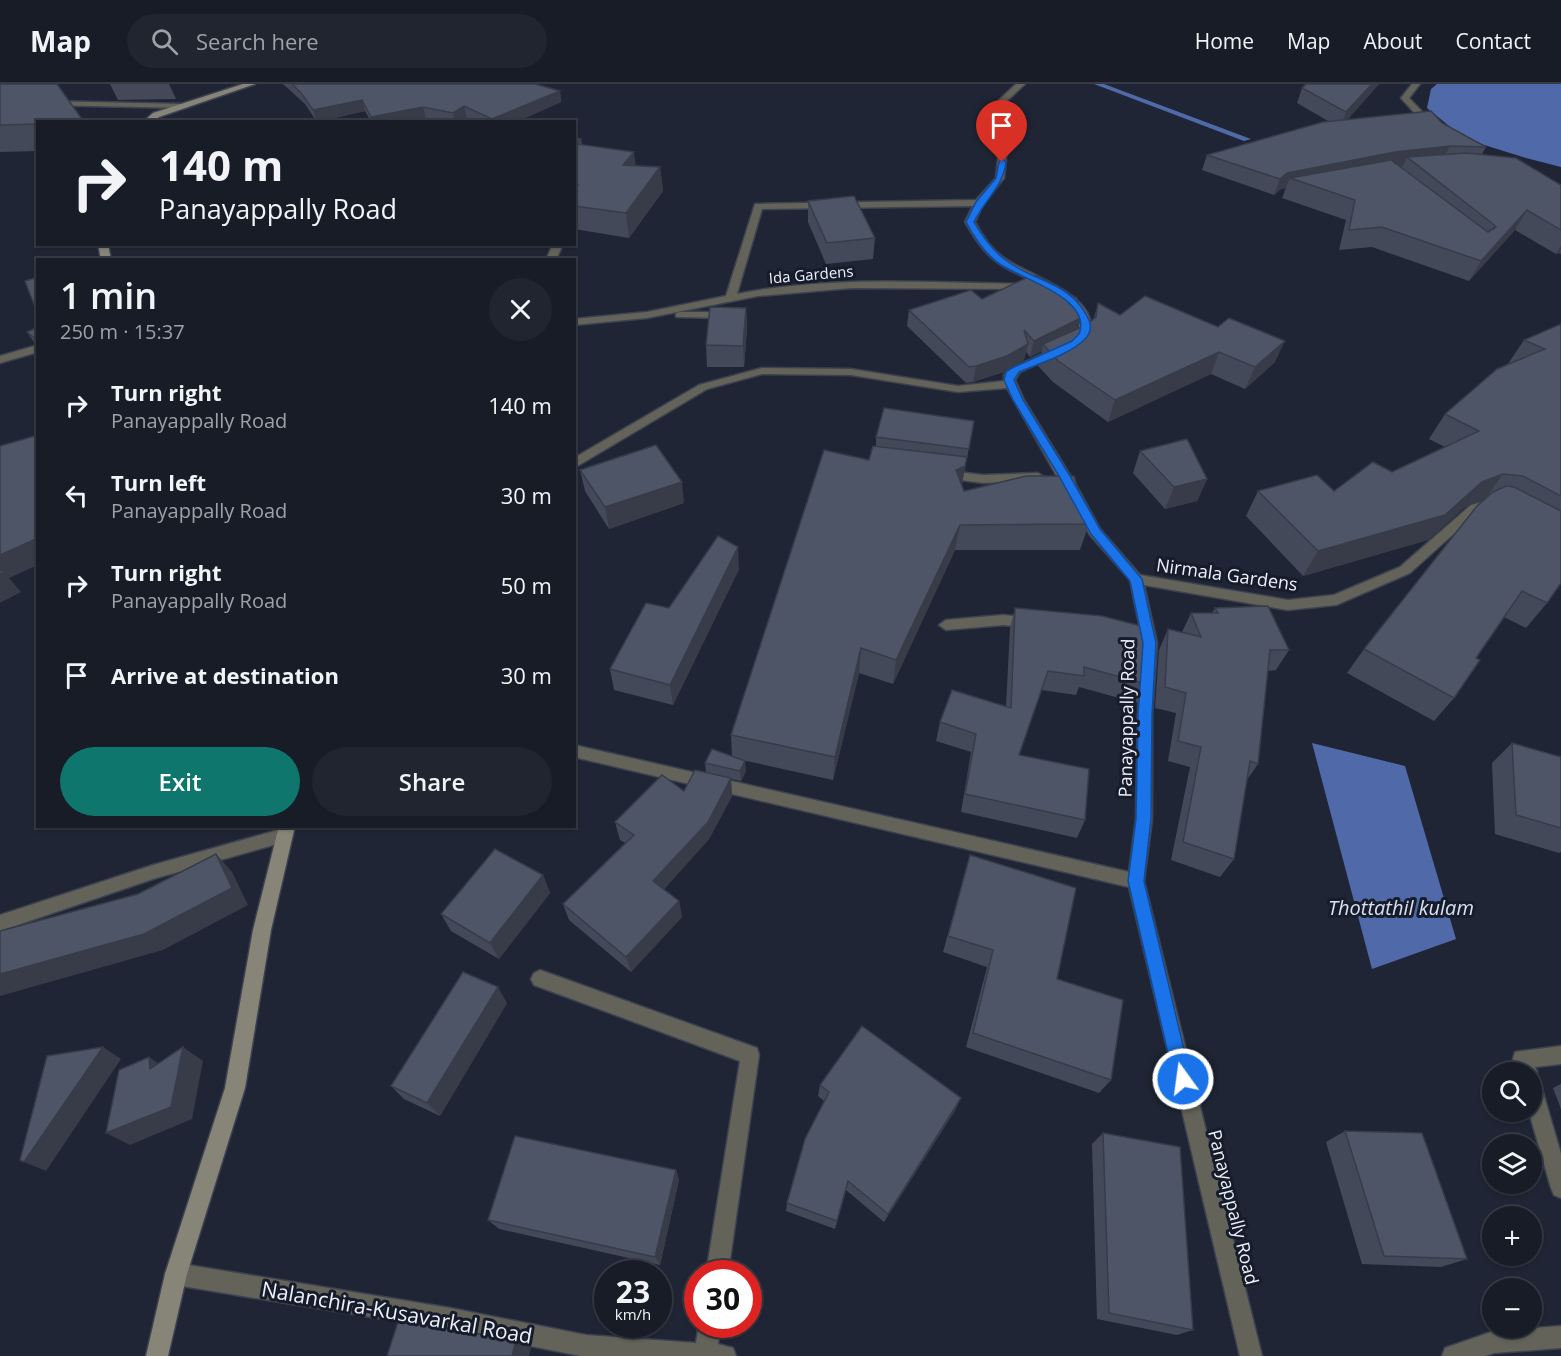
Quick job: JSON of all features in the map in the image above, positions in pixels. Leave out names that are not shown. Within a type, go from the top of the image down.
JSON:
[{"type":"main road","points":[[150,120],[156,115],[251,84]]},
{"type":"main road","points":[[157,1356],[176,1274],[235,1088],[262,930],[286,831]]},
{"type":"street","points":[[29,84],[37,102],[43,103],[184,106]]},
{"type":"street","points":[[576,464],[703,387],[762,371],[851,372],[958,389],[1011,384],[1010,375],[1016,370],[1075,343],[1084,336],[1086,322],[1077,305],[1052,287],[1004,263],[978,237],[970,222],[979,203],[1000,178],[1005,131],[1001,114],[1003,100],[1021,84]]},
{"type":"street","points":[[1416,84],[1405,98],[1439,134]]},
{"type":"street","points":[[731,298],[758,206],[979,203]]},
{"type":"street","name":"Ida Gardens","points":[[576,322],[647,315],[758,293],[852,285],[1052,287]]},
{"type":"street","points":[[647,315],[740,315]]},
{"type":"street","points":[[0,360],[36,349]]},
{"type":"street","name":"Panayappally Road","points":[[1011,384],[1018,400],[1065,476],[1095,532],[1136,579],[1144,642],[1145,715],[1144,819],[1136,881],[1251,1356]]},
{"type":"street","points":[[926,472],[983,479],[1065,476]]},
{"type":"street","name":"Nirmala Gardens","points":[[1136,579],[1288,605],[1336,600],[1405,570],[1475,508],[1490,504],[1504,509]]},
{"type":"street","points":[[946,625],[1003,620],[1049,625]]},
{"type":"street","points":[[576,752],[1136,881]]},
{"type":"street","points":[[0,923],[286,831]]},
{"type":"street","points":[[540,979],[750,1055],[719,1260]]},
{"type":"street","points":[[1523,1062],[1522,1059],[1561,1055]]},
{"type":"street","points":[[1542,1122],[1561,1188]]},
{"type":"street","name":"Nalanchira-Kusavarkal Road","points":[[176,1274],[450,1319],[586,1346],[715,1355]]},
{"type":"street","points":[[1453,1356],[1494,1342],[1561,1337]]},
{"type":"street","points":[[712,1338],[715,1355]]},
{"type":"water","points":[[1437,84],[1561,84],[1561,167],[1465,139],[1427,108],[1431,89]]},
{"type":"water","name":"Thottathil kulam","points":[[1312,743],[1405,766],[1456,939],[1372,969]]},
{"type":"building","points":[[0,84],[57,84],[83,120],[36,120],[36,124],[0,125]]},
{"type":"building","points":[[292,84],[535,84],[560,91],[492,119],[464,106],[453,113],[423,107],[371,117],[362,100],[313,110]]},
{"type":"building","points":[[1306,84],[1372,84],[1346,112],[1302,88]]},
{"type":"building","points":[[1431,111],[1442,123],[1486,147],[1450,146],[1395,152],[1287,173],[1280,179],[1207,155],[1323,122]]},
{"type":"building","points":[[576,138],[581,139],[577,144],[634,152],[623,165],[660,167],[626,213],[576,206],[576,186],[578,185],[576,184]]},
{"type":"building","points":[[1467,153],[1516,158],[1561,185],[1561,230],[1527,210],[1481,261],[1382,227],[1349,230],[1355,200],[1290,178],[1391,160],[1488,232],[1496,227],[1407,157]]},
{"type":"building","points":[[854,196],[875,238],[827,243],[808,201]]},
{"type":"building","points":[[1030,276],[1039,276],[1077,298],[1081,318],[1034,341],[1024,330],[1028,344],[1007,356],[976,366],[969,367],[909,310],[971,290],[982,299]]},
{"type":"building","points":[[36,278],[36,310],[25,281]]},
{"type":"building","points":[[1145,296],[1218,327],[1229,318],[1285,341],[1255,367],[1219,352],[1115,400],[1058,361],[1043,344],[1086,325],[1096,317],[1098,303],[1120,315]]},
{"type":"building","points":[[710,307],[746,308],[743,346],[706,345]]},
{"type":"building","points":[[1561,324],[1561,496],[1523,476],[1503,474],[1482,482],[1445,515],[1318,551],[1258,491],[1317,475],[1334,491],[1373,462],[1392,472],[1479,431],[1445,414],[1497,369],[1545,349],[1524,340]]},
{"type":"building","points":[[36,328],[36,339],[27,332]]},
{"type":"building","points":[[884,408],[974,421],[969,449],[876,437]]},
{"type":"building","points":[[36,436],[36,539],[0,555],[0,446]]},
{"type":"building","points":[[1187,439],[1207,479],[1174,487],[1140,451]]},
{"type":"building","points":[[656,445],[682,482],[605,507],[580,470]]},
{"type":"building","points":[[873,446],[967,457],[965,466],[956,470],[964,491],[1026,476],[1074,476],[1089,524],[960,525],[896,660],[861,648],[835,757],[731,735],[824,450],[869,460]]},
{"type":"building","points":[[1506,486],[1514,487],[1561,511],[1561,583],[1547,603],[1522,591],[1476,658],[1480,660],[1454,698],[1364,649],[1477,506],[1493,492]]},
{"type":"building","points":[[718,536],[738,547],[670,685],[610,669],[646,603],[669,608]]},
{"type":"building","points":[[1268,606],[1289,650],[1270,650],[1258,764],[1250,761],[1234,859],[1183,842],[1201,747],[1178,741],[1186,693],[1165,687],[1168,629],[1201,637],[1191,613],[1218,613],[1215,608]]},
{"type":"building","points":[[1015,608],[1102,616],[1149,628],[1146,684],[1084,667],[1084,676],[1048,671],[1019,755],[1089,769],[1085,820],[965,794],[976,734],[940,722],[952,690],[1011,708]]},
{"type":"building","points":[[1512,743],[1561,757],[1561,828],[1516,815]]},
{"type":"building","points":[[712,749],[745,761],[740,771],[705,763]]},
{"type":"building","points":[[695,770],[731,778],[708,822],[653,881],[679,901],[626,957],[563,904],[634,835],[615,822],[662,775],[684,791]]},
{"type":"building","points":[[495,849],[543,875],[490,943],[441,914]]},
{"type":"building","points":[[216,854],[232,888],[144,934],[0,974],[0,931],[138,894]]},
{"type":"building","points":[[970,855],[1076,888],[1057,979],[1123,1000],[1111,1080],[973,1033],[993,950],[948,936]]},
{"type":"building","points":[[463,972],[498,987],[427,1103],[391,1086]]},
{"type":"building","points":[[862,1026],[961,1098],[888,1214],[848,1181],[837,1221],[787,1203],[805,1139],[829,1092],[820,1085]]},
{"type":"building","points":[[103,1047],[24,1162],[20,1160],[47,1056]]},
{"type":"building","points":[[183,1047],[171,1107],[106,1133],[119,1070],[149,1057],[150,1069]]},
{"type":"building","points":[[1345,1131],[1422,1133],[1467,1259],[1384,1256]]},
{"type":"building","points":[[1103,1133],[1180,1147],[1193,1330],[1109,1313]]},
{"type":"building","points":[[515,1136],[676,1170],[655,1257],[488,1220]]},
{"type":"building","points":[[399,1319],[516,1341],[512,1356],[387,1356]]},
{"type":"waterway","points":[[1097,84],[1247,139]]},
{"type":"route","points":[[1002,162],[1000,178],[979,203],[970,222],[978,237],[1004,263],[1052,287],[1077,305],[1086,322],[1084,336],[1075,343],[1016,370],[1010,375],[1009,380],[1018,400],[1065,476],[1095,532],[1136,579],[1149,643],[1145,715],[1144,819],[1136,881],[1183,1079]]}]
